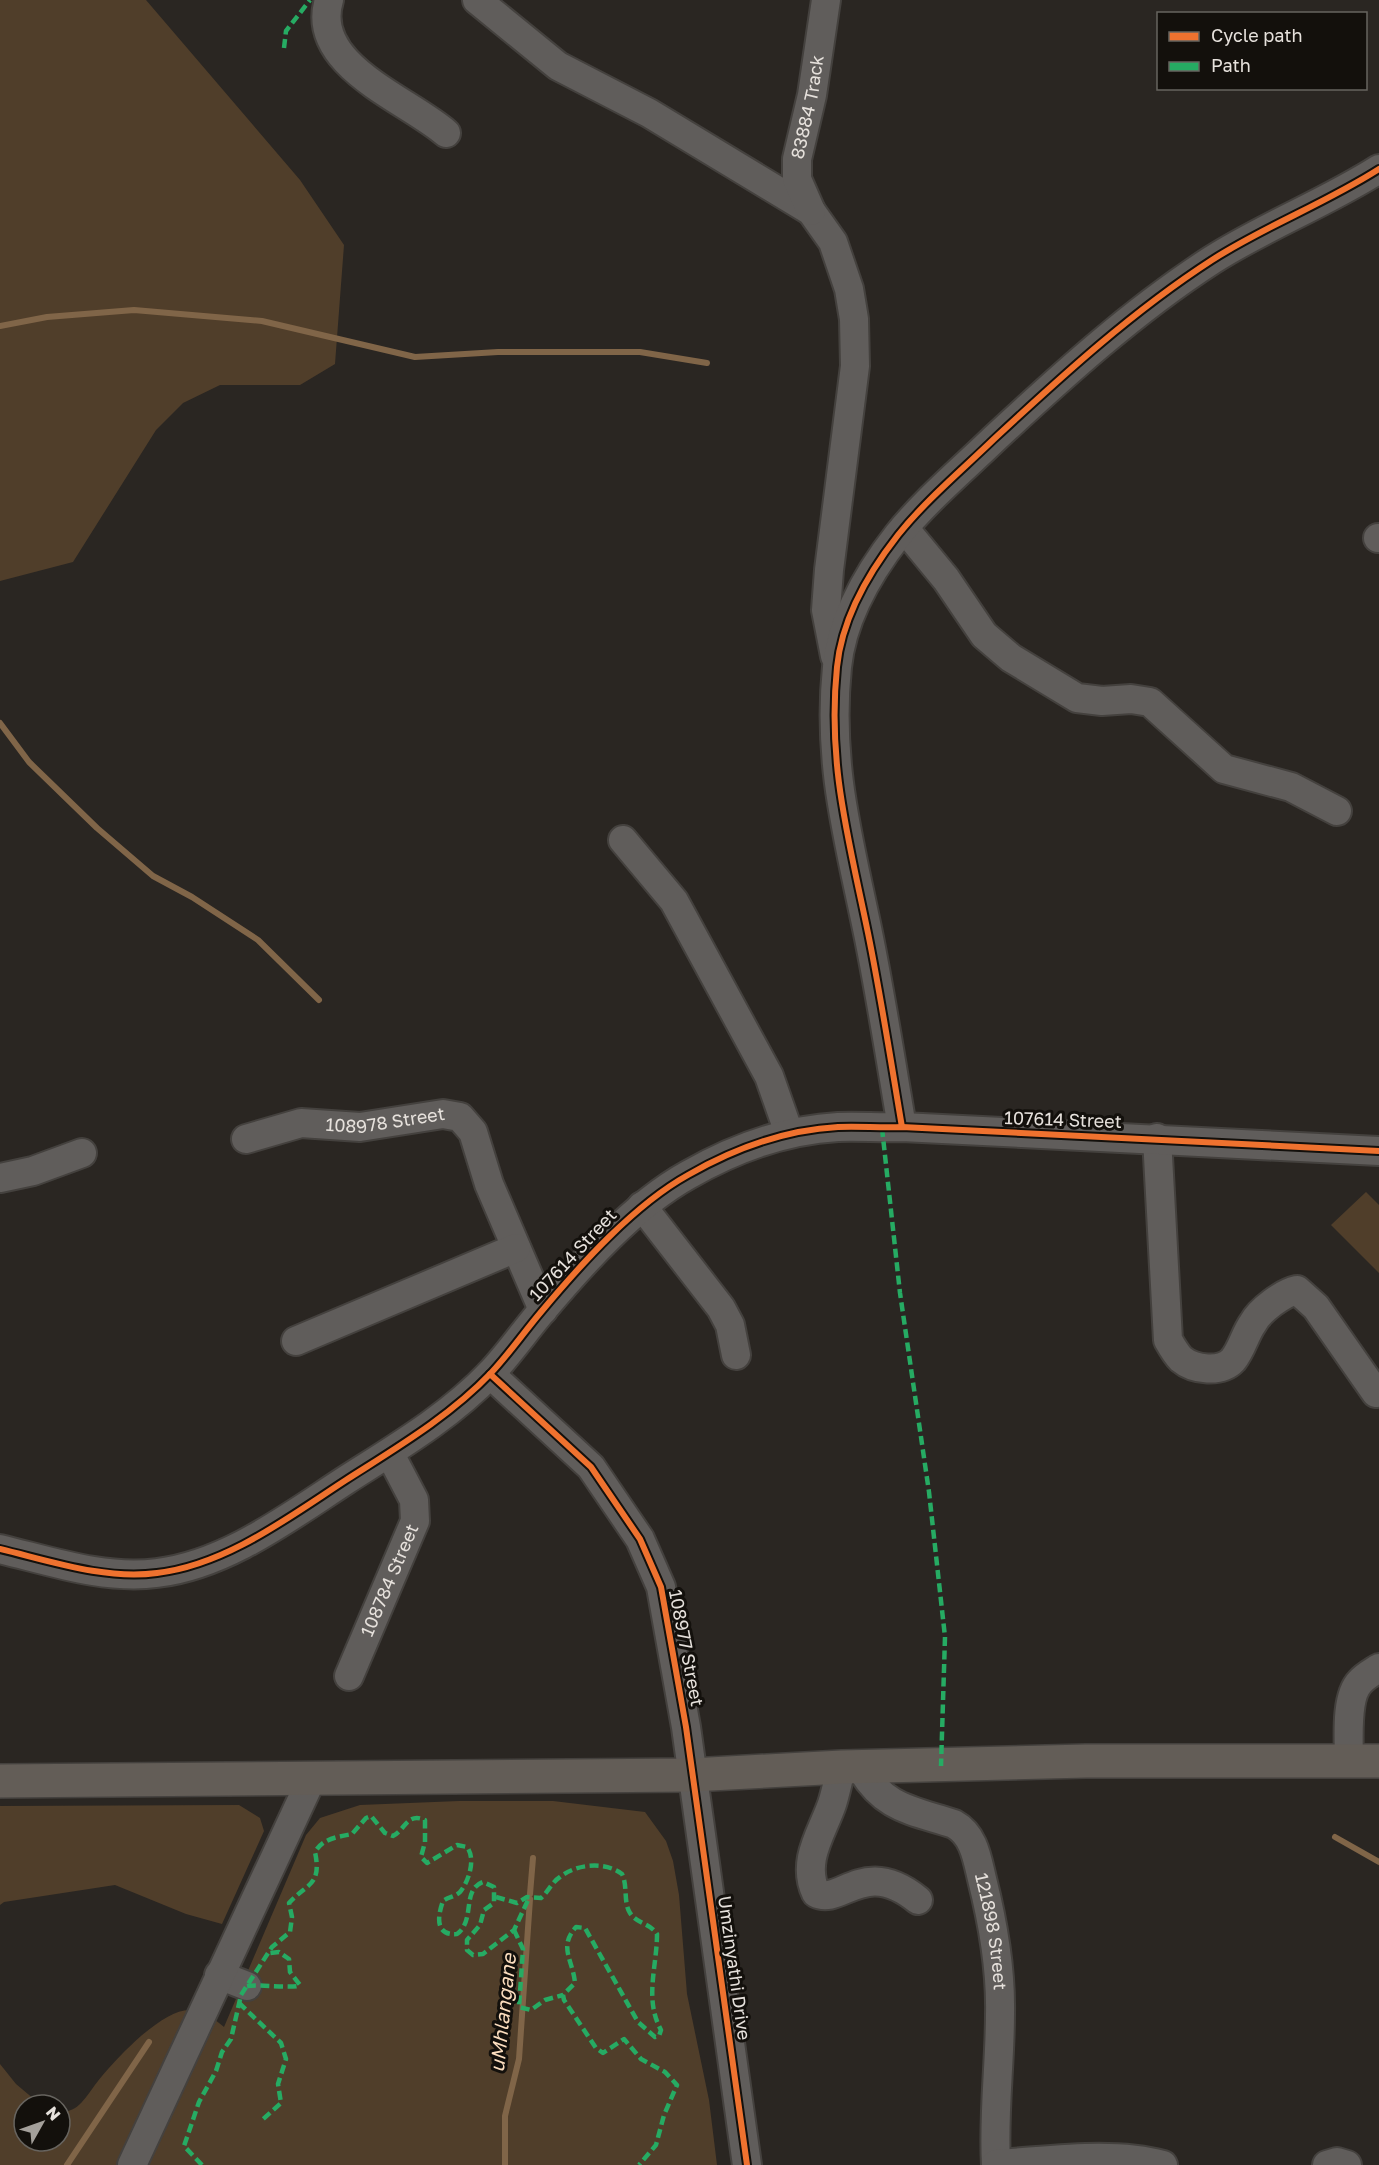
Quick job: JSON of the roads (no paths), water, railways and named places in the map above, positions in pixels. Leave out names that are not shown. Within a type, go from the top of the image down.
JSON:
[{"type":"main road","points":[[0,1781],[197,1777],[310,1780],[691,1775],[851,1767],[1086,1761],[1364,1761]]},
{"type":"street","points":[[329,0],[325,25],[341,56],[397,101],[446,133]]},
{"type":"street","points":[[477,0],[558,66],[649,113],[811,211],[832,242],[843,268],[854,319],[855,366],[828,570],[826,610],[837,664]]},
{"type":"street","name":"83884 Track","points":[[811,211],[797,179],[797,159],[812,95],[820,26],[826,0]]},
{"type":"street","points":[[902,1127],[868,933],[837,784],[834,741],[837,664],[847,625],[857,599],[876,566],[904,528],[1024,411],[1126,322],[1213,259],[1379,169]]},
{"type":"street","points":[[904,528],[946,579],[984,635],[1011,658],[1077,698],[1102,702],[1131,699],[1150,702],[1224,769],[1291,788],[1337,811]]},
{"type":"street","points":[[623,840],[674,901],[769,1076],[789,1133]]},
{"type":"street","name":"108978 Street","points":[[246,1139],[301,1123],[360,1127],[443,1114],[459,1117],[473,1132],[489,1184],[543,1310]]},
{"type":"street","name":"107614 Street","points":[[0,1549],[99,1571],[155,1574],[204,1562],[248,1540],[390,1454],[453,1407],[490,1374],[543,1310],[642,1206],[688,1175],[737,1150],[789,1133],[839,1127],[902,1127],[1049,1136],[1158,1138],[1379,1151]]},
{"type":"street","points":[[1158,1138],[1168,1340],[1180,1358],[1202,1367],[1224,1367],[1233,1359],[1253,1322],[1261,1313],[1290,1291],[1297,1290],[1316,1307],[1376,1393]]},
{"type":"street","points":[[0,1178],[33,1170],[82,1153]]},
{"type":"street","points":[[642,1206],[721,1308],[730,1325],[736,1355]]},
{"type":"street","points":[[296,1341],[516,1248]]},
{"type":"street","name":"108977 Street","points":[[490,1374],[591,1467],[640,1539],[663,1598],[686,1727],[691,1775]]},
{"type":"street","name":"108784 Street","points":[[349,1676],[415,1521],[414,1500],[390,1454]]},
{"type":"street","points":[[1364,1761],[1350,1715],[1354,1691],[1360,1681],[1379,1668]]},
{"type":"street","points":[[851,1767],[832,1803],[812,1854],[812,1880],[816,1893],[826,1896],[871,1880],[899,1886],[918,1900]]},
{"type":"street","name":"121898 Street","points":[[851,1767],[887,1800],[954,1824],[962,1829],[971,1840],[993,1929],[1000,1989],[994,2131],[996,2165],[1073,2159],[1135,2160],[1163,2165]]},
{"type":"street","name":"Umzinyathi Drive","points":[[691,1775],[747,2165]]},
{"type":"street","points":[[132,2165],[310,1780]]},
{"type":"street","points":[[219,1975],[247,1986]]},
{"type":"street","points":[[1327,2165],[1337,2162],[1347,2165]]},
{"type":"waterway","points":[[0,326],[47,317],[134,310],[262,321],[415,357],[498,352],[640,352],[707,363]]},
{"type":"waterway","points":[[0,723],[29,762],[97,828],[153,876],[192,897],[258,940],[319,1000]]},
{"type":"waterway","points":[[1335,1837],[1379,1862]]},
{"type":"waterway","name":"uMhlangane","points":[[530,1894],[533,1858]]},
{"type":"waterway","name":"uMhlangane","points":[[505,2165],[505,2116],[519,2059],[530,1899]]},
{"type":"waterway","points":[[67,2165],[149,2042]]}]
